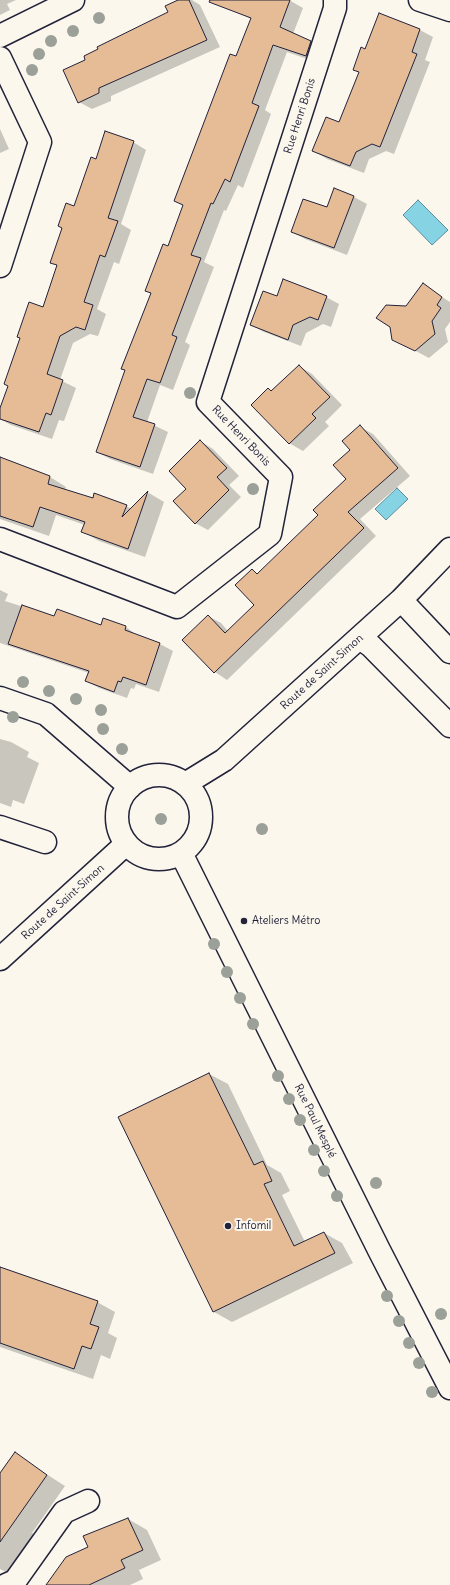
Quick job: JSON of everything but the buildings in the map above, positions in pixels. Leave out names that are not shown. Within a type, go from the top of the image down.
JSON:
[{"type":"street","points":[[0,36],[73,0]]},
{"type":"street","name":"Rue Henri Bonis","points":[[0,539],[177,607],[270,534],[281,477],[208,402],[335,8],[335,0]]},
{"type":"street","points":[[420,0],[450,10]]},
{"type":"street","points":[[0,58],[40,142],[0,266]]},
{"type":"street","name":"Route de Saint-Simon","points":[[185,784],[224,760],[401,600],[450,549]]},
{"type":"street","points":[[401,600],[450,652]]},
{"type":"street","points":[[360,638],[371,646],[450,726]]},
{"type":"street","points":[[0,698],[46,714],[130,787]]},
{"type":"street","points":[[152,776],[173,778],[185,784],[196,798],[201,817],[198,834],[192,843],[181,853],[173,857],[152,858],[138,853],[126,844],[117,818],[120,802],[130,787],[139,781],[152,776]]},
{"type":"street","points":[[0,827],[45,842]]},
{"type":"street","name":"Route de Saint-Simon","points":[[0,959],[126,844]]},
{"type":"street","name":"Rue Paul Mesplé","points":[[181,853],[379,1250],[450,1388]]},
{"type":"street","points":[[6,1585],[15,1580],[64,1512],[88,1501]]},
{"type":"water","points":[[418,200],[448,230],[432,245],[403,215]]},
{"type":"water","points":[[397,488],[408,499],[386,520],[375,509]]},
{"type":"place","name":"Ateliers Métro","points":[[244,921]]},
{"type":"place","name":"Infomil","points":[[228,1226]]}]
